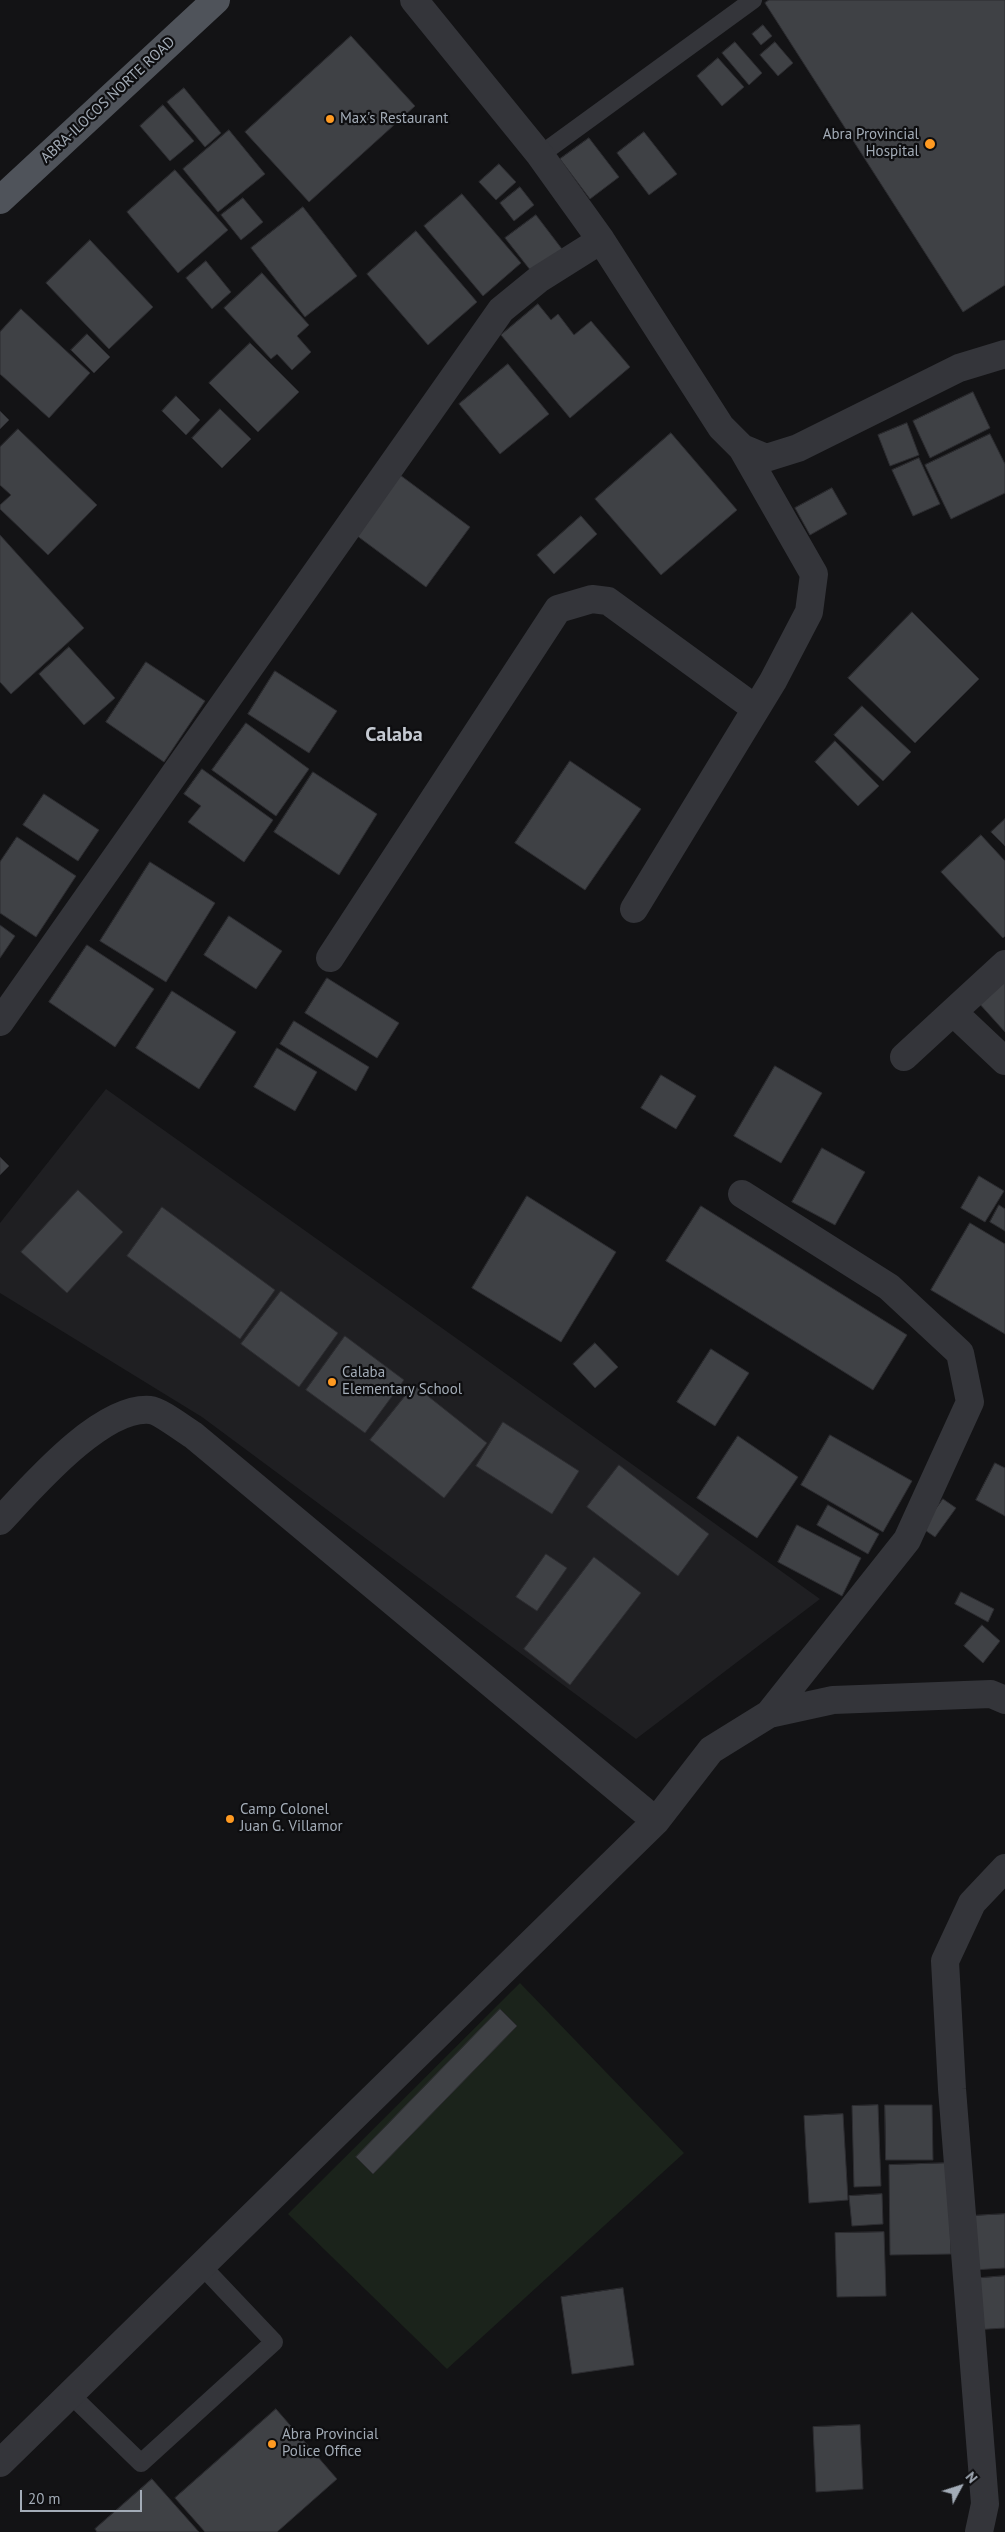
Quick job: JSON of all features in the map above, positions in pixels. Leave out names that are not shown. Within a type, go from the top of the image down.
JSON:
[{"type":"main road","name":"ABRA-ILOCOS NORTE ROAD","points":[[0,200],[216,0]]},
{"type":"street","points":[[414,0],[540,155],[601,240],[721,427],[742,448],[814,574],[808,612],[756,709],[634,909]]},
{"type":"street","points":[[0,1022],[501,310],[539,279],[601,240]]},
{"type":"street","points":[[742,448],[766,458],[798,448],[959,368],[1005,354]]},
{"type":"street","points":[[330,958],[558,609],[592,600],[608,600],[756,709]]},
{"type":"street","points":[[904,1057],[1005,964]]},
{"type":"street","points":[[953,1012],[1005,1061]]},
{"type":"street","points":[[742,1194],[889,1287],[960,1353],[970,1402],[907,1540],[769,1714]]},
{"type":"street","points":[[0,1521],[63,1455],[110,1422],[130,1412],[152,1410],[193,1435],[656,1821]]},
{"type":"street","points":[[0,2463],[656,1821],[711,1750],[769,1714],[833,1700],[991,1694],[1005,1700]]},
{"type":"street","points":[[979,2532],[985,2504],[952,2089],[945,1962],[972,1903],[1005,1868]]},
{"type":"lane","points":[[540,155],[753,0]]},
{"type":"lane","points":[[70,2394],[141,2463],[274,2342],[201,2265]]},
{"type":"shaded area","name":"Calaba Elementary School","points":[[106,1089],[820,1599],[636,1739],[202,1417],[0,1293],[0,1223]]},
{"type":"shaded area","points":[[520,1983],[684,2153],[447,2369],[288,2214]]},
{"type":"building","name":"Abra Provincial Hospital","points":[[769,0],[1005,0],[1005,285],[963,312],[765,3]]},
{"type":"building","points":[[763,25],[772,36],[761,45],[752,34]]},
{"type":"building","name":"Max's Restaurant","points":[[351,36],[415,106],[309,202],[245,132]]},
{"type":"building","points":[[735,42],[762,73],[749,85],[722,53]]},
{"type":"building","points":[[775,42],[793,63],[778,76],[760,55]]},
{"type":"building","points":[[718,58],[744,87],[722,106],[697,76]]},
{"type":"building","points":[[184,88],[221,133],[205,147],[167,102]]},
{"type":"building","points":[[163,105],[194,141],[170,161],[140,126]]},
{"type":"building","points":[[229,130],[265,174],[218,212],[183,169]]},
{"type":"building","points":[[644,132],[677,174],[649,195],[617,153]]},
{"type":"building","points":[[589,138],[619,177],[590,199],[560,159]]},
{"type":"building","points":[[499,164],[516,182],[496,200],[479,182]]},
{"type":"building","points":[[175,170],[228,230],[178,273],[127,212]]},
{"type":"building","points":[[520,187],[534,205],[514,221],[500,203]]},
{"type":"building","points":[[462,194],[521,263],[483,296],[424,226]]},
{"type":"building","points":[[243,198],[263,222],[241,240],[221,215]]},
{"type":"building","points":[[303,207],[357,276],[305,317],[251,248]]},
{"type":"building","points":[[536,215],[565,253],[535,276],[505,238]]},
{"type":"building","points":[[416,231],[477,302],[428,345],[367,274]]},
{"type":"building","points":[[90,240],[153,307],[109,349],[46,283]]},
{"type":"building","points":[[206,261],[231,292],[212,309],[186,278]]},
{"type":"building","points":[[262,273],[309,325],[297,336],[311,352],[292,370],[277,354],[271,359],[224,308]]},
{"type":"building","points":[[538,304],[551,320],[558,314],[574,335],[591,321],[630,367],[570,418],[501,335]]},
{"type":"building","points":[[21,309],[90,373],[49,418],[0,374],[0,332]]},
{"type":"building","points":[[87,334],[110,357],[94,373],[71,350]]},
{"type":"building","points":[[250,343],[299,392],[258,432],[209,383]]},
{"type":"building","points":[[508,364],[549,414],[500,454],[459,404]]},
{"type":"building","points":[[973,392],[990,428],[930,458],[913,421]]},
{"type":"building","points":[[176,396],[200,420],[186,435],[162,411]]},
{"type":"building","points":[[220,409],[251,439],[222,468],[192,438]]},
{"type":"building","points":[[0,411],[9,420],[0,429]]},
{"type":"building","points":[[907,423],[919,455],[890,466],[878,435]]},
{"type":"building","points":[[18,429],[97,505],[48,555],[0,509],[0,505],[11,495],[0,485],[0,447]]},
{"type":"building","points":[[671,433],[737,510],[661,575],[595,499]]},
{"type":"building","points":[[990,434],[1005,464],[1005,493],[951,519],[925,465]]},
{"type":"building","points":[[919,458],[940,504],[913,516],[892,470]]},
{"type":"building","points":[[400,475],[470,527],[426,587],[356,535]]},
{"type":"building","points":[[832,488],[847,514],[810,535],[795,508]]},
{"type":"building","points":[[581,516],[597,534],[554,574],[537,555]]},
{"type":"building","points":[[0,535],[84,628],[11,694],[0,682]]},
{"type":"building","points":[[912,612],[979,679],[915,743],[848,678]]},
{"type":"building","points":[[69,647],[115,698],[84,725],[39,674]]},
{"type":"building","points":[[146,662],[205,701],[164,762],[106,722]]},
{"type":"building","points":[[275,671],[337,711],[309,753],[248,714]]},
{"type":"building","points":[[862,706],[911,752],[883,781],[834,735]]},
{"type":"building","points":[[246,723],[309,769],[276,816],[212,770]]},
{"type":"building","points":[[835,741],[879,786],[858,806],[815,762]]},
{"type":"building","points":[[570,761],[641,809],[585,890],[515,843]]},
{"type":"building","points":[[202,769],[273,820],[244,862],[188,822],[201,806],[184,794]]},
{"type":"building","points":[[313,772],[377,814],[339,875],[274,832]]},
{"type":"building","points":[[44,794],[99,830],[78,861],[23,825]]},
{"type":"building","points":[[1005,819],[1005,846],[991,832]]},
{"type":"building","points":[[981,835],[1005,861],[1005,936],[1003,938],[941,872]]},
{"type":"building","points":[[17,837],[76,876],[36,937],[0,913],[0,862]]},
{"type":"building","points":[[150,862],[215,903],[166,982],[100,941]]},
{"type":"building","points":[[229,916],[282,951],[256,989],[204,955]]},
{"type":"building","points":[[0,925],[15,936],[0,958]]},
{"type":"building","points":[[87,945],[154,989],[115,1047],[49,1002]]},
{"type":"building","points":[[1005,976],[1005,1032],[977,1001]]},
{"type":"building","points":[[327,978],[399,1023],[377,1058],[305,1013]]},
{"type":"building","points":[[172,991],[236,1032],[199,1089],[136,1048]]},
{"type":"building","points":[[294,1021],[369,1067],[356,1091],[280,1044]]},
{"type":"building","points":[[277,1048],[317,1072],[295,1111],[254,1087]]},
{"type":"building","points":[[775,1066],[822,1093],[781,1163],[734,1136]]},
{"type":"building","points":[[661,1075],[696,1096],[676,1129],[641,1108]]},
{"type":"building","points":[[822,1148],[865,1172],[835,1225],[792,1202]]},
{"type":"building","points":[[0,1157],[9,1166],[0,1175]]},
{"type":"building","points":[[979,1176],[1004,1191],[985,1222],[961,1208]]},
{"type":"building","points":[[78,1190],[123,1232],[67,1293],[21,1252]]},
{"type":"building","points":[[527,1196],[616,1252],[561,1342],[472,1288]]},
{"type":"building","points":[[999,1205],[1005,1209],[1005,1231],[990,1222]]},
{"type":"building","points":[[701,1206],[907,1335],[873,1390],[666,1261]]},
{"type":"building","points":[[162,1207],[275,1290],[240,1339],[127,1256]]},
{"type":"building","points":[[970,1223],[1005,1244],[1005,1334],[931,1290]]},
{"type":"building","points":[[281,1291],[338,1333],[299,1387],[241,1344]]},
{"type":"building","points":[[345,1336],[404,1380],[365,1433],[306,1390]]},
{"type":"building","points":[[595,1343],[618,1367],[595,1388],[573,1364]]},
{"type":"building","points":[[711,1349],[749,1373],[715,1426],[677,1402]]},
{"type":"building","points":[[414,1385],[487,1443],[444,1498],[370,1440]]},
{"type":"building","points":[[503,1422],[579,1471],[552,1514],[476,1466]]},
{"type":"building","points":[[830,1435],[912,1481],[883,1532],[801,1485]]},
{"type":"building","points":[[738,1436],[798,1477],[757,1538],[697,1498]]},
{"type":"building","points":[[995,1463],[1005,1468],[1005,1516],[976,1500]]},
{"type":"building","points":[[619,1465],[709,1534],[678,1576],[587,1507]]},
{"type":"building","points":[[943,1499],[956,1508],[935,1537],[922,1528]]},
{"type":"building","points":[[828,1505],[879,1534],[868,1554],[817,1525]]},
{"type":"building","points":[[797,1525],[861,1558],[842,1596],[778,1562]]},
{"type":"building","points":[[546,1554],[567,1568],[537,1611],[516,1597]]},
{"type":"building","points":[[594,1557],[641,1593],[570,1685],[524,1649]]},
{"type":"building","points":[[961,1592],[994,1609],[988,1622],[955,1604]]},
{"type":"building","points":[[982,1625],[1000,1641],[983,1663],[964,1646]]},
{"type":"building","points":[[500,2009],[517,2026],[373,2174],[356,2157]]},
{"type":"building","points":[[878,2105],[881,2186],[854,2187],[852,2106]]},
{"type":"building","points":[[885,2105],[932,2105],[933,2160],[886,2160]]},
{"type":"building","points":[[843,2114],[848,2200],[809,2203],[804,2116]]},
{"type":"building","points":[[948,2163],[951,2254],[890,2255],[889,2165]]},
{"type":"building","points":[[882,2194],[883,2224],[852,2226],[849,2196]]},
{"type":"building","points":[[1005,2214],[1005,2268],[973,2270],[969,2216]]},
{"type":"building","points":[[884,2232],[886,2296],[837,2297],[835,2233]]},
{"type":"building","points":[[1005,2276],[1005,2328],[972,2330],[968,2279]]},
{"type":"building","points":[[623,2288],[634,2365],[572,2374],[561,2297]]},
{"type":"building","name":"Abra Provincial Police Office","points":[[276,2409],[337,2479],[277,2532],[205,2532],[175,2498]]},
{"type":"building","points":[[860,2425],[863,2489],[816,2492],[813,2427]]},
{"type":"building","points":[[152,2479],[199,2532],[97,2532],[95,2529]]},
{"type":"place","name":"Max's Restaurant","points":[[330,119]]},
{"type":"place","name":"Abra Provincial Hospital","points":[[930,144]]},
{"type":"place","name":"Calaba Elementary School","points":[[332,1382]]},
{"type":"place","name":"Camp Colonel Juan G. Villamor","points":[[230,1819]]},
{"type":"place","name":"Abra Provincial Police Office","points":[[272,2444]]},
{"type":"district","name":"Calaba","points":[[394,735]]}]
